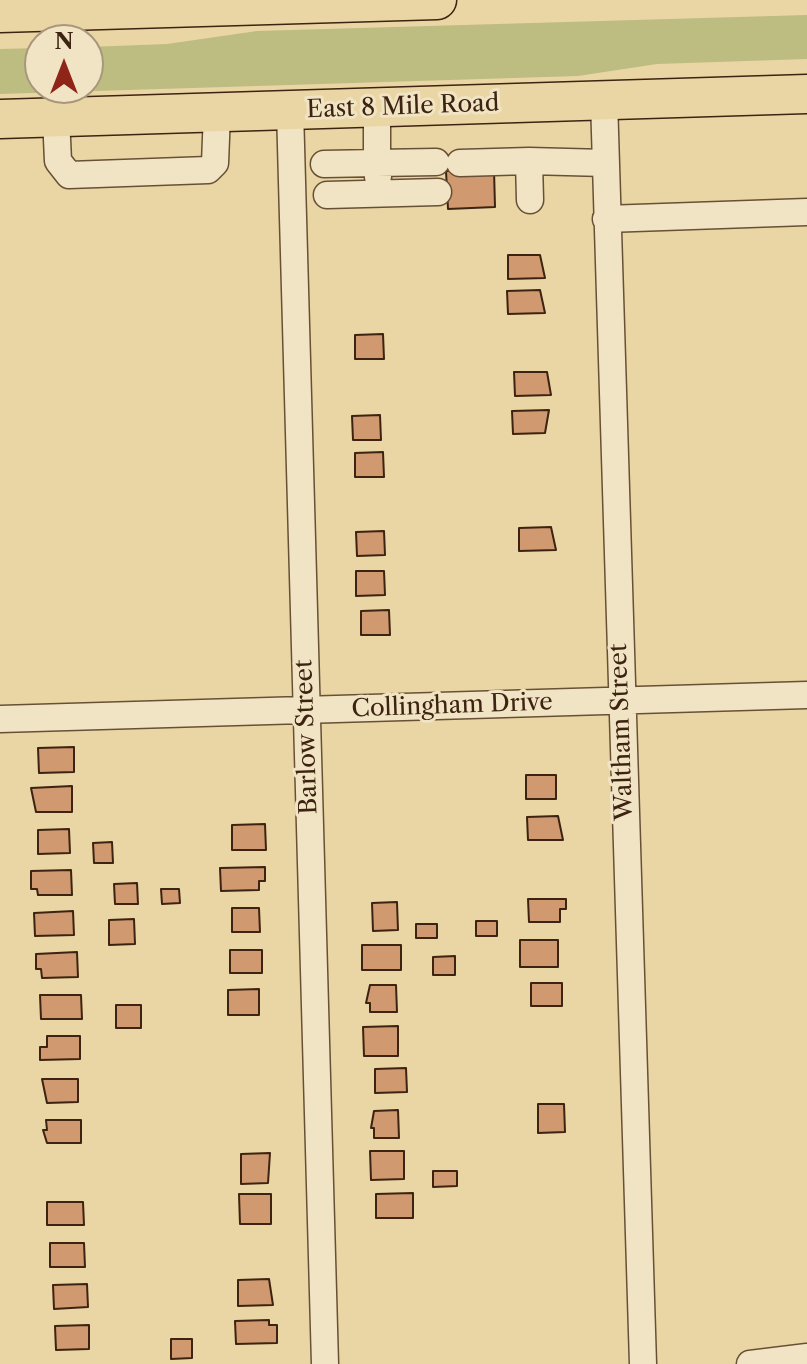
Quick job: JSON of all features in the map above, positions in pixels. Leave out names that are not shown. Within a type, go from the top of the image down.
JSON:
[{"type":"highway","points":[[0,13],[437,0]]},
{"type":"highway","name":"East 8 Mile Road","points":[[0,119],[807,94]]},
{"type":"street","name":"Waltham Street","points":[[604,100],[643,1364]]},
{"type":"street","points":[[377,107],[378,193]]},
{"type":"street","name":"Barlow Street","points":[[290,110],[325,1364]]},
{"type":"street","points":[[56,117],[58,161],[69,175],[208,170],[212,168],[216,156],[217,113]]},
{"type":"street","points":[[529,161],[530,200]]},
{"type":"street","points":[[324,164],[605,163]]},
{"type":"street","points":[[327,195],[438,192]]},
{"type":"street","points":[[606,219],[807,212]]},
{"type":"street","name":"Collingham Drive","points":[[0,719],[807,695]]},
{"type":"street","points":[[750,1364],[807,1357]]},
{"type":"shaded area","points":[[807,15],[807,59],[657,64],[578,76],[104,91],[104,46],[167,44],[257,31]]},
{"type":"shaded area","points":[[24,48],[24,93],[0,94],[0,49]]},
{"type":"building","points":[[494,170],[495,207],[448,209],[446,171]]},
{"type":"building","points":[[508,255],[540,255],[545,278],[508,279]]},
{"type":"building","points":[[540,290],[545,313],[508,314],[507,291]]},
{"type":"building","points":[[383,334],[384,359],[355,359],[355,335]]},
{"type":"building","points":[[514,372],[547,372],[551,395],[515,396]]},
{"type":"building","points":[[549,410],[545,433],[513,434],[512,411]]},
{"type":"building","points":[[380,415],[381,440],[353,440],[352,416]]},
{"type":"building","points":[[383,452],[384,477],[355,477],[355,453]]},
{"type":"building","points":[[551,527],[556,550],[519,551],[519,528]]},
{"type":"building","points":[[384,531],[385,555],[357,556],[356,532]]},
{"type":"building","points":[[356,571],[384,571],[385,595],[356,596]]},
{"type":"building","points":[[389,610],[390,635],[361,635],[361,611]]},
{"type":"building","points":[[74,747],[74,772],[39,773],[38,748]]},
{"type":"building","points":[[526,775],[556,775],[556,799],[526,799]]},
{"type":"building","points":[[72,786],[72,812],[36,812],[31,788]]},
{"type":"building","points":[[558,816],[563,840],[528,840],[527,817]]},
{"type":"building","points":[[265,824],[266,850],[232,850],[232,825]]},
{"type":"building","points":[[69,829],[70,853],[38,854],[38,830]]},
{"type":"building","points":[[112,842],[113,863],[94,863],[93,843]]},
{"type":"building","points":[[265,867],[265,881],[259,881],[259,890],[221,891],[220,868]]},
{"type":"building","points":[[71,870],[72,895],[38,895],[37,889],[31,889],[31,871]]},
{"type":"building","points":[[137,883],[138,904],[115,904],[114,884]]},
{"type":"building","points":[[161,889],[179,889],[180,903],[162,904]]},
{"type":"building","points":[[528,899],[566,899],[566,909],[560,909],[560,922],[529,922]]},
{"type":"building","points":[[397,902],[398,930],[373,931],[372,903]]},
{"type":"building","points":[[232,908],[259,908],[260,932],[232,932]]},
{"type":"building","points":[[73,911],[74,935],[35,936],[34,913]]},
{"type":"building","points":[[134,919],[135,944],[109,945],[109,920]]},
{"type":"building","points":[[476,921],[497,921],[497,936],[476,936]]},
{"type":"building","points":[[416,924],[437,924],[437,938],[416,938]]},
{"type":"building","points":[[520,940],[558,940],[558,967],[520,967]]},
{"type":"building","points":[[362,945],[401,945],[401,970],[362,970]]},
{"type":"building","points":[[230,950],[262,950],[262,973],[230,973]]},
{"type":"building","points":[[77,952],[78,977],[42,978],[41,969],[36,969],[36,954]]},
{"type":"building","points":[[455,956],[455,975],[433,975],[433,957]]},
{"type":"building","points":[[531,983],[562,983],[562,1006],[531,1006]]},
{"type":"building","points":[[370,985],[396,985],[397,1012],[370,1012],[370,1003],[366,1003]]},
{"type":"building","points":[[259,989],[259,1015],[228,1015],[228,990]]},
{"type":"building","points":[[40,995],[81,995],[82,1019],[41,1019]]},
{"type":"building","points":[[116,1005],[141,1005],[141,1028],[116,1028]]},
{"type":"building","points":[[398,1026],[398,1056],[364,1056],[363,1027]]},
{"type":"building","points":[[47,1036],[80,1036],[80,1059],[40,1060],[40,1047],[47,1047]]},
{"type":"building","points":[[406,1068],[407,1092],[375,1093],[375,1069]]},
{"type":"building","points":[[42,1079],[78,1079],[78,1102],[47,1103]]},
{"type":"building","points":[[538,1104],[564,1104],[565,1132],[538,1133]]},
{"type":"building","points":[[398,1110],[399,1138],[374,1138],[374,1128],[371,1128],[374,1111]]},
{"type":"building","points":[[46,1120],[81,1120],[81,1143],[47,1143],[43,1130],[47,1130]]},
{"type":"building","points":[[370,1151],[404,1151],[404,1179],[371,1180]]},
{"type":"building","points":[[270,1153],[268,1183],[241,1184],[241,1154]]},
{"type":"building","points":[[433,1171],[457,1171],[457,1186],[433,1187]]},
{"type":"building","points":[[413,1193],[413,1218],[376,1218],[376,1194]]},
{"type":"building","points":[[239,1194],[271,1194],[271,1224],[240,1224]]},
{"type":"building","points":[[47,1202],[83,1202],[84,1225],[47,1225]]},
{"type":"building","points":[[50,1243],[84,1243],[85,1267],[50,1267]]},
{"type":"building","points":[[269,1279],[273,1305],[238,1306],[238,1280]]},
{"type":"building","points":[[87,1284],[88,1307],[54,1309],[53,1285]]},
{"type":"building","points":[[269,1320],[269,1325],[277,1325],[277,1343],[236,1344],[235,1321]]},
{"type":"building","points":[[89,1325],[89,1349],[56,1350],[55,1326]]},
{"type":"building","points":[[171,1339],[192,1339],[192,1358],[171,1359]]}]
